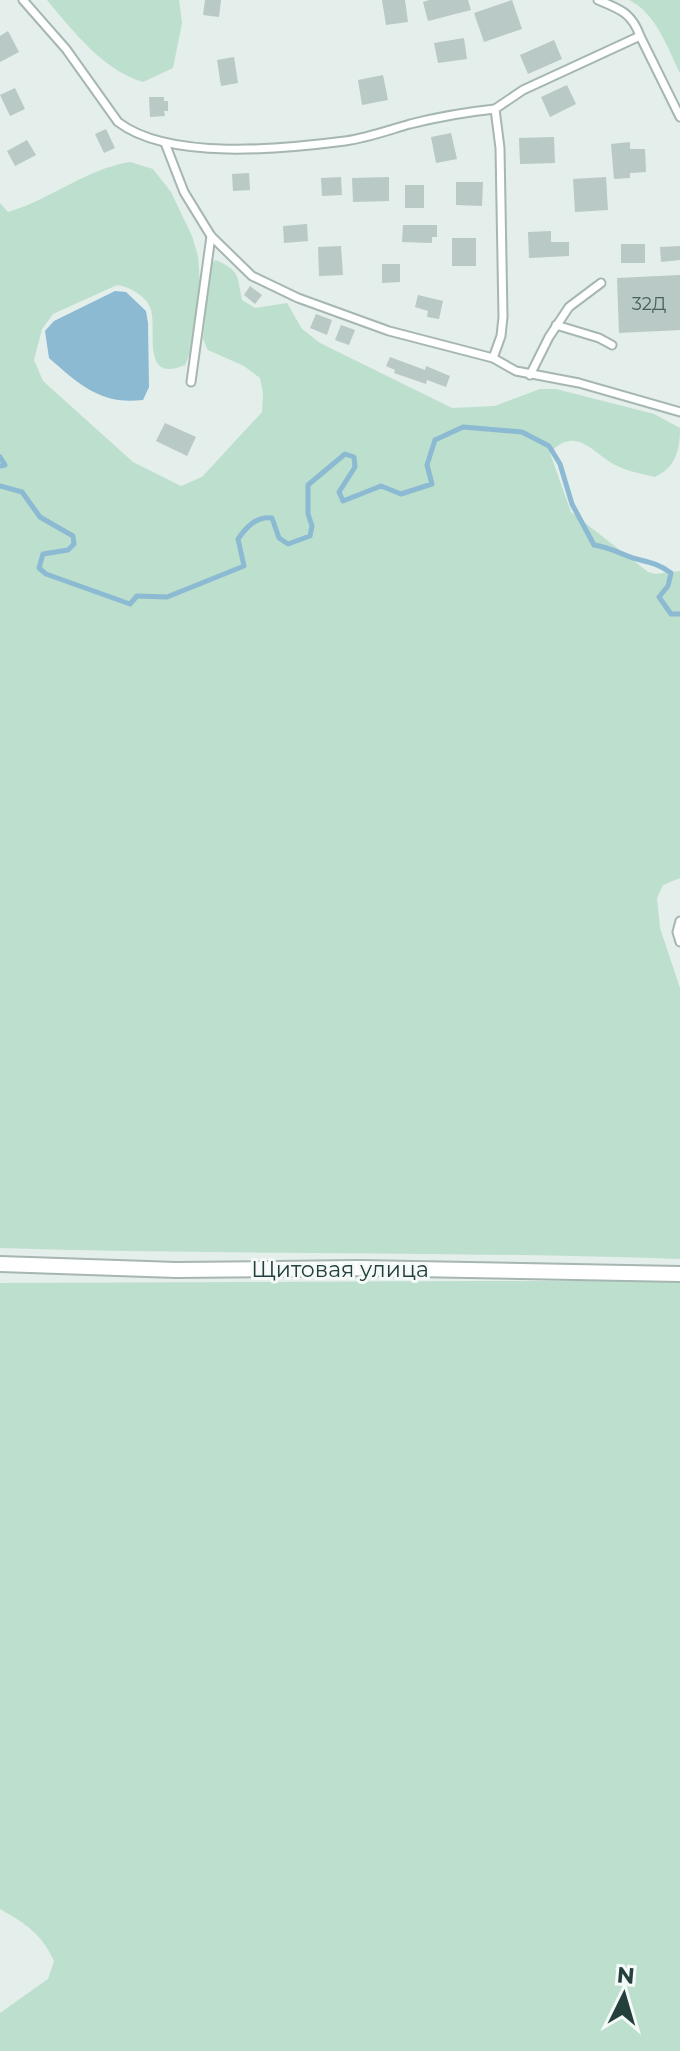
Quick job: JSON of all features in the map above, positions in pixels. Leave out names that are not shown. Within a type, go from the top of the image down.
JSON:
[{"type":"street","name":"Щитовая улица","points":[[0,1264],[162,1270],[359,1268],[680,1274]]},
{"type":"lane","points":[[23,0],[66,49],[118,122],[128,130],[165,143],[207,150],[348,141],[455,113],[495,109],[523,90],[640,36]]},
{"type":"lane","points":[[598,0],[635,20],[680,117]]},
{"type":"lane","points":[[493,358],[501,336],[503,317],[500,148],[495,109]]},
{"type":"lane","points":[[165,143],[184,192],[211,236],[252,276],[298,298],[389,331],[493,358],[516,371],[579,383],[679,409]]},
{"type":"lane","points":[[191,382],[211,236]]},
{"type":"lane","points":[[530,375],[569,307],[601,283]]},
{"type":"lane","points":[[556,325],[569,327],[612,345]]},
{"type":"lane","points":[[680,921],[677,932],[680,942]]},
{"type":"green space","points":[[47,0],[179,0],[182,23],[173,68],[143,82],[128,76],[90,48]]},
{"type":"green space","points":[[629,0],[680,0],[680,73],[654,22]]},
{"type":"green space","points":[[130,162],[153,169],[171,192],[198,256],[200,284],[190,353],[185,365],[171,369],[162,367],[156,361],[149,305],[137,293],[117,285],[53,314],[42,329],[34,360],[43,381],[133,462],[181,486],[202,477],[262,412],[260,378],[244,366],[208,350],[203,339],[211,263],[216,260],[236,275],[242,300],[255,308],[287,303],[302,329],[320,343],[452,408],[495,406],[540,389],[556,389],[654,414],[680,428],[679,444],[672,463],[655,477],[617,466],[576,441],[559,445],[550,453],[571,512],[648,572],[680,571],[680,878],[663,885],[657,898],[660,928],[680,988],[680,1259],[0,1248],[0,203],[8,212],[84,177]]},
{"type":"green space","points":[[680,1281],[680,2051],[0,2051],[0,2013],[48,1979],[54,1961],[32,1930],[0,1909],[0,1283]]},
{"type":"water","points":[[115,291],[126,292],[146,311],[149,387],[143,400],[128,401],[103,396],[81,384],[49,358],[45,331],[54,321]]},
{"type":"building","points":[[205,0],[221,0],[219,17],[203,15]]},
{"type":"building","points":[[382,0],[405,0],[408,22],[386,25]]},
{"type":"building","points":[[468,0],[471,10],[428,21],[423,2]]},
{"type":"building","points":[[512,0],[522,29],[484,42],[474,13]]},
{"type":"building","points":[[8,31],[19,52],[0,62],[0,36]]},
{"type":"building","points":[[464,38],[467,59],[438,63],[434,43]]},
{"type":"building","points":[[554,40],[562,59],[528,74],[520,55]]},
{"type":"building","points":[[234,57],[238,83],[221,86],[217,60]]},
{"type":"building","points":[[383,75],[388,100],[362,105],[358,80]]},
{"type":"building","points":[[567,85],[576,104],[550,117],[541,97]]},
{"type":"building","points":[[15,88],[25,109],[10,116],[0,95]]},
{"type":"building","points":[[149,97],[164,97],[164,101],[168,101],[165,116],[150,117]]},
{"type":"building","points":[[106,129],[115,148],[104,153],[95,134]]},
{"type":"building","points":[[451,133],[457,159],[436,163],[431,137]]},
{"type":"building","points":[[554,137],[555,163],[520,164],[519,138]]},
{"type":"building","points":[[27,140],[36,155],[15,166],[7,151]]},
{"type":"building","points":[[630,142],[630,149],[645,149],[646,172],[630,173],[630,178],[614,179],[611,144]]},
{"type":"building","points":[[249,173],[250,190],[233,191],[232,174]]},
{"type":"building","points":[[341,177],[342,195],[322,196],[321,178]]},
{"type":"building","points":[[389,177],[389,201],[353,202],[352,178]]},
{"type":"building","points":[[606,177],[608,210],[575,212],[573,179]]},
{"type":"building","points":[[456,182],[483,182],[482,206],[456,205]]},
{"type":"building","points":[[405,185],[424,185],[424,208],[405,208]]},
{"type":"building","points":[[307,224],[308,241],[284,243],[283,226]]},
{"type":"building","points":[[403,225],[437,225],[437,237],[432,237],[432,243],[402,242]]},
{"type":"building","points":[[551,231],[551,242],[569,242],[569,256],[529,258],[528,232]]},
{"type":"building","points":[[452,238],[476,238],[476,266],[452,266]]},
{"type":"building","points":[[621,244],[645,244],[645,263],[621,263]]},
{"type":"building","points":[[341,246],[343,275],[319,276],[318,247]]},
{"type":"building","points":[[680,246],[680,260],[661,262],[660,247]]},
{"type":"building","points":[[382,264],[400,264],[400,282],[382,283]]},
{"type":"building","points":[[680,275],[680,330],[619,333],[617,278]]},
{"type":"building","points":[[250,286],[262,295],[255,304],[244,295]]},
{"type":"building","points":[[418,295],[443,301],[439,319],[427,317],[428,311],[415,307]]},
{"type":"building","points":[[316,314],[332,320],[327,335],[310,328]]},
{"type":"building","points":[[341,325],[355,330],[349,345],[335,340]]},
{"type":"building","points":[[390,357],[450,376],[446,387],[394,373],[395,370],[386,366]]},
{"type":"building","points":[[165,423],[196,437],[187,456],[156,441]]},
{"type":"waterway","points":[[0,486],[22,492],[40,517],[73,536],[74,544],[68,550],[43,554],[39,568],[46,574],[130,604],[137,596],[167,597],[244,566],[238,539],[257,520],[272,518],[279,538],[288,544],[310,536],[308,485],[345,454],[354,457],[355,467],[339,492],[343,501],[381,486],[401,494],[432,484],[427,465],[435,440],[463,427],[522,432],[549,446],[560,464],[572,504],[594,545],[657,565],[671,573],[668,586],[659,597],[671,614],[680,614]]},
{"type":"waterway","points":[[0,457],[5,465],[0,466]]}]
